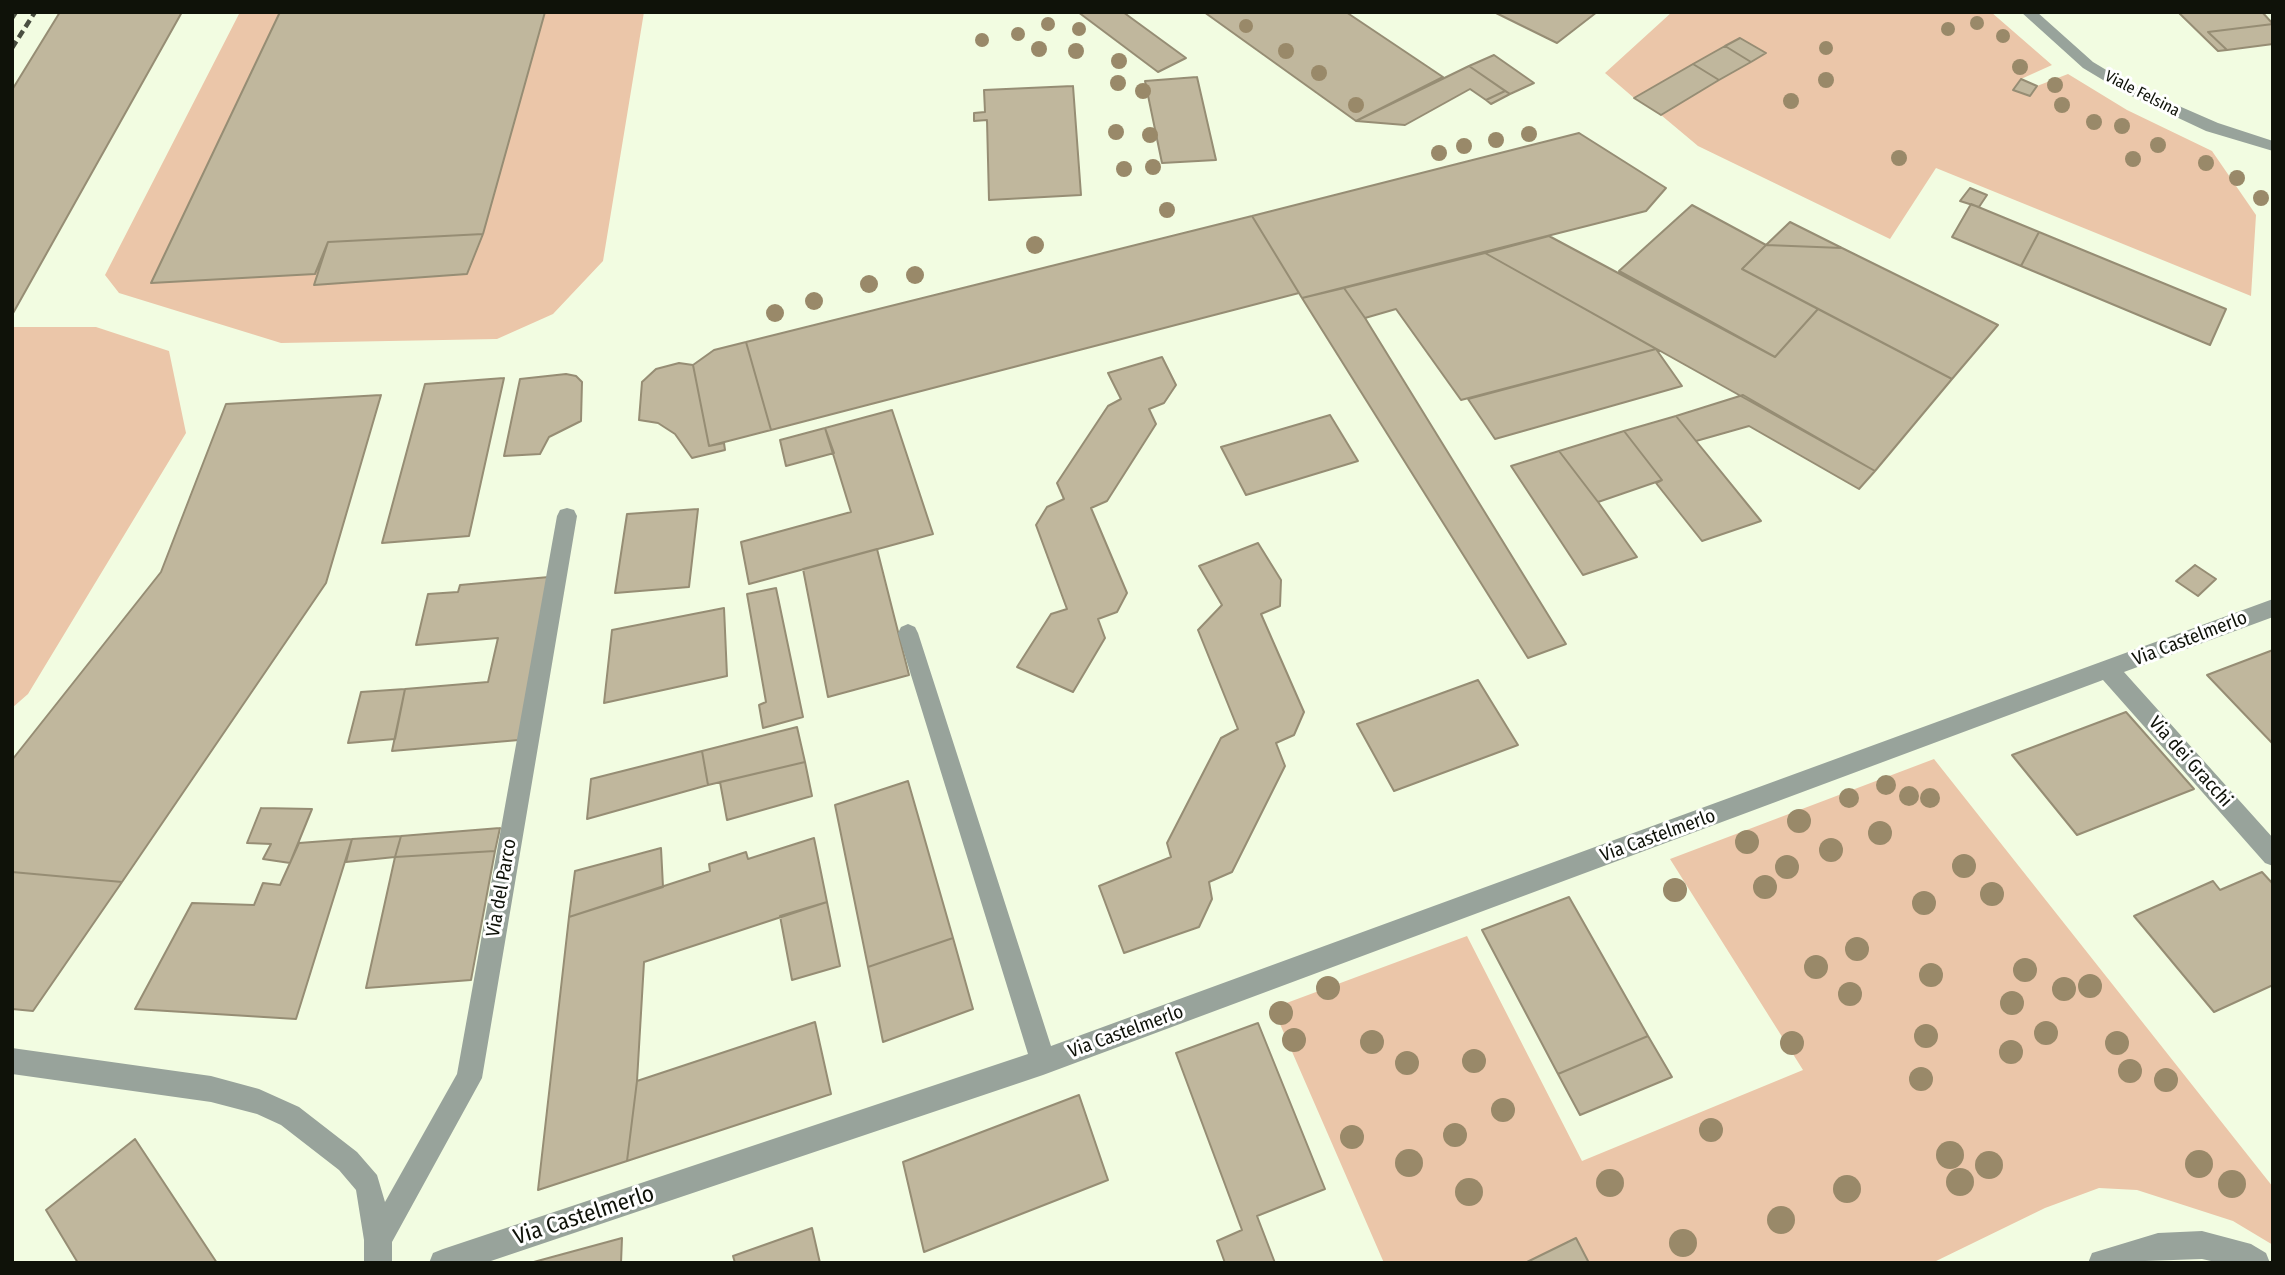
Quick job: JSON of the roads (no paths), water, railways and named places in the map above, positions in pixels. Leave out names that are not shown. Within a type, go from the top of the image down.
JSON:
[{"type":"street","name":"Viale Felsina","points":[[2028,12],[2088,65],[2128,89],[2212,127],[2273,145]]},
{"type":"street","name":"Via del Parco","points":[[378,1252],[469,1079],[567,516]]},
{"type":"street","name":"Via Castelmerlo","points":[[443,1263],[1043,1062],[2273,608]]},
{"type":"street","name":"Via Castelmerlo","points":[[908,633],[1043,1062]]},
{"type":"street","name":"Via dei Gracchi","points":[[2108,670],[2273,855]]},
{"type":"street","name":"Via del Parco","points":[[12,1061],[211,1089],[259,1102],[290,1116],[348,1161],[368,1184],[378,1252]]},
{"type":"street","points":[[2102,1263],[2158,1247],[2202,1245],[2241,1254],[2256,1263]]},
{"type":"railway","points":[[12,18],[16,12]]},
{"type":"railway","points":[[12,48],[35,12]]}]
